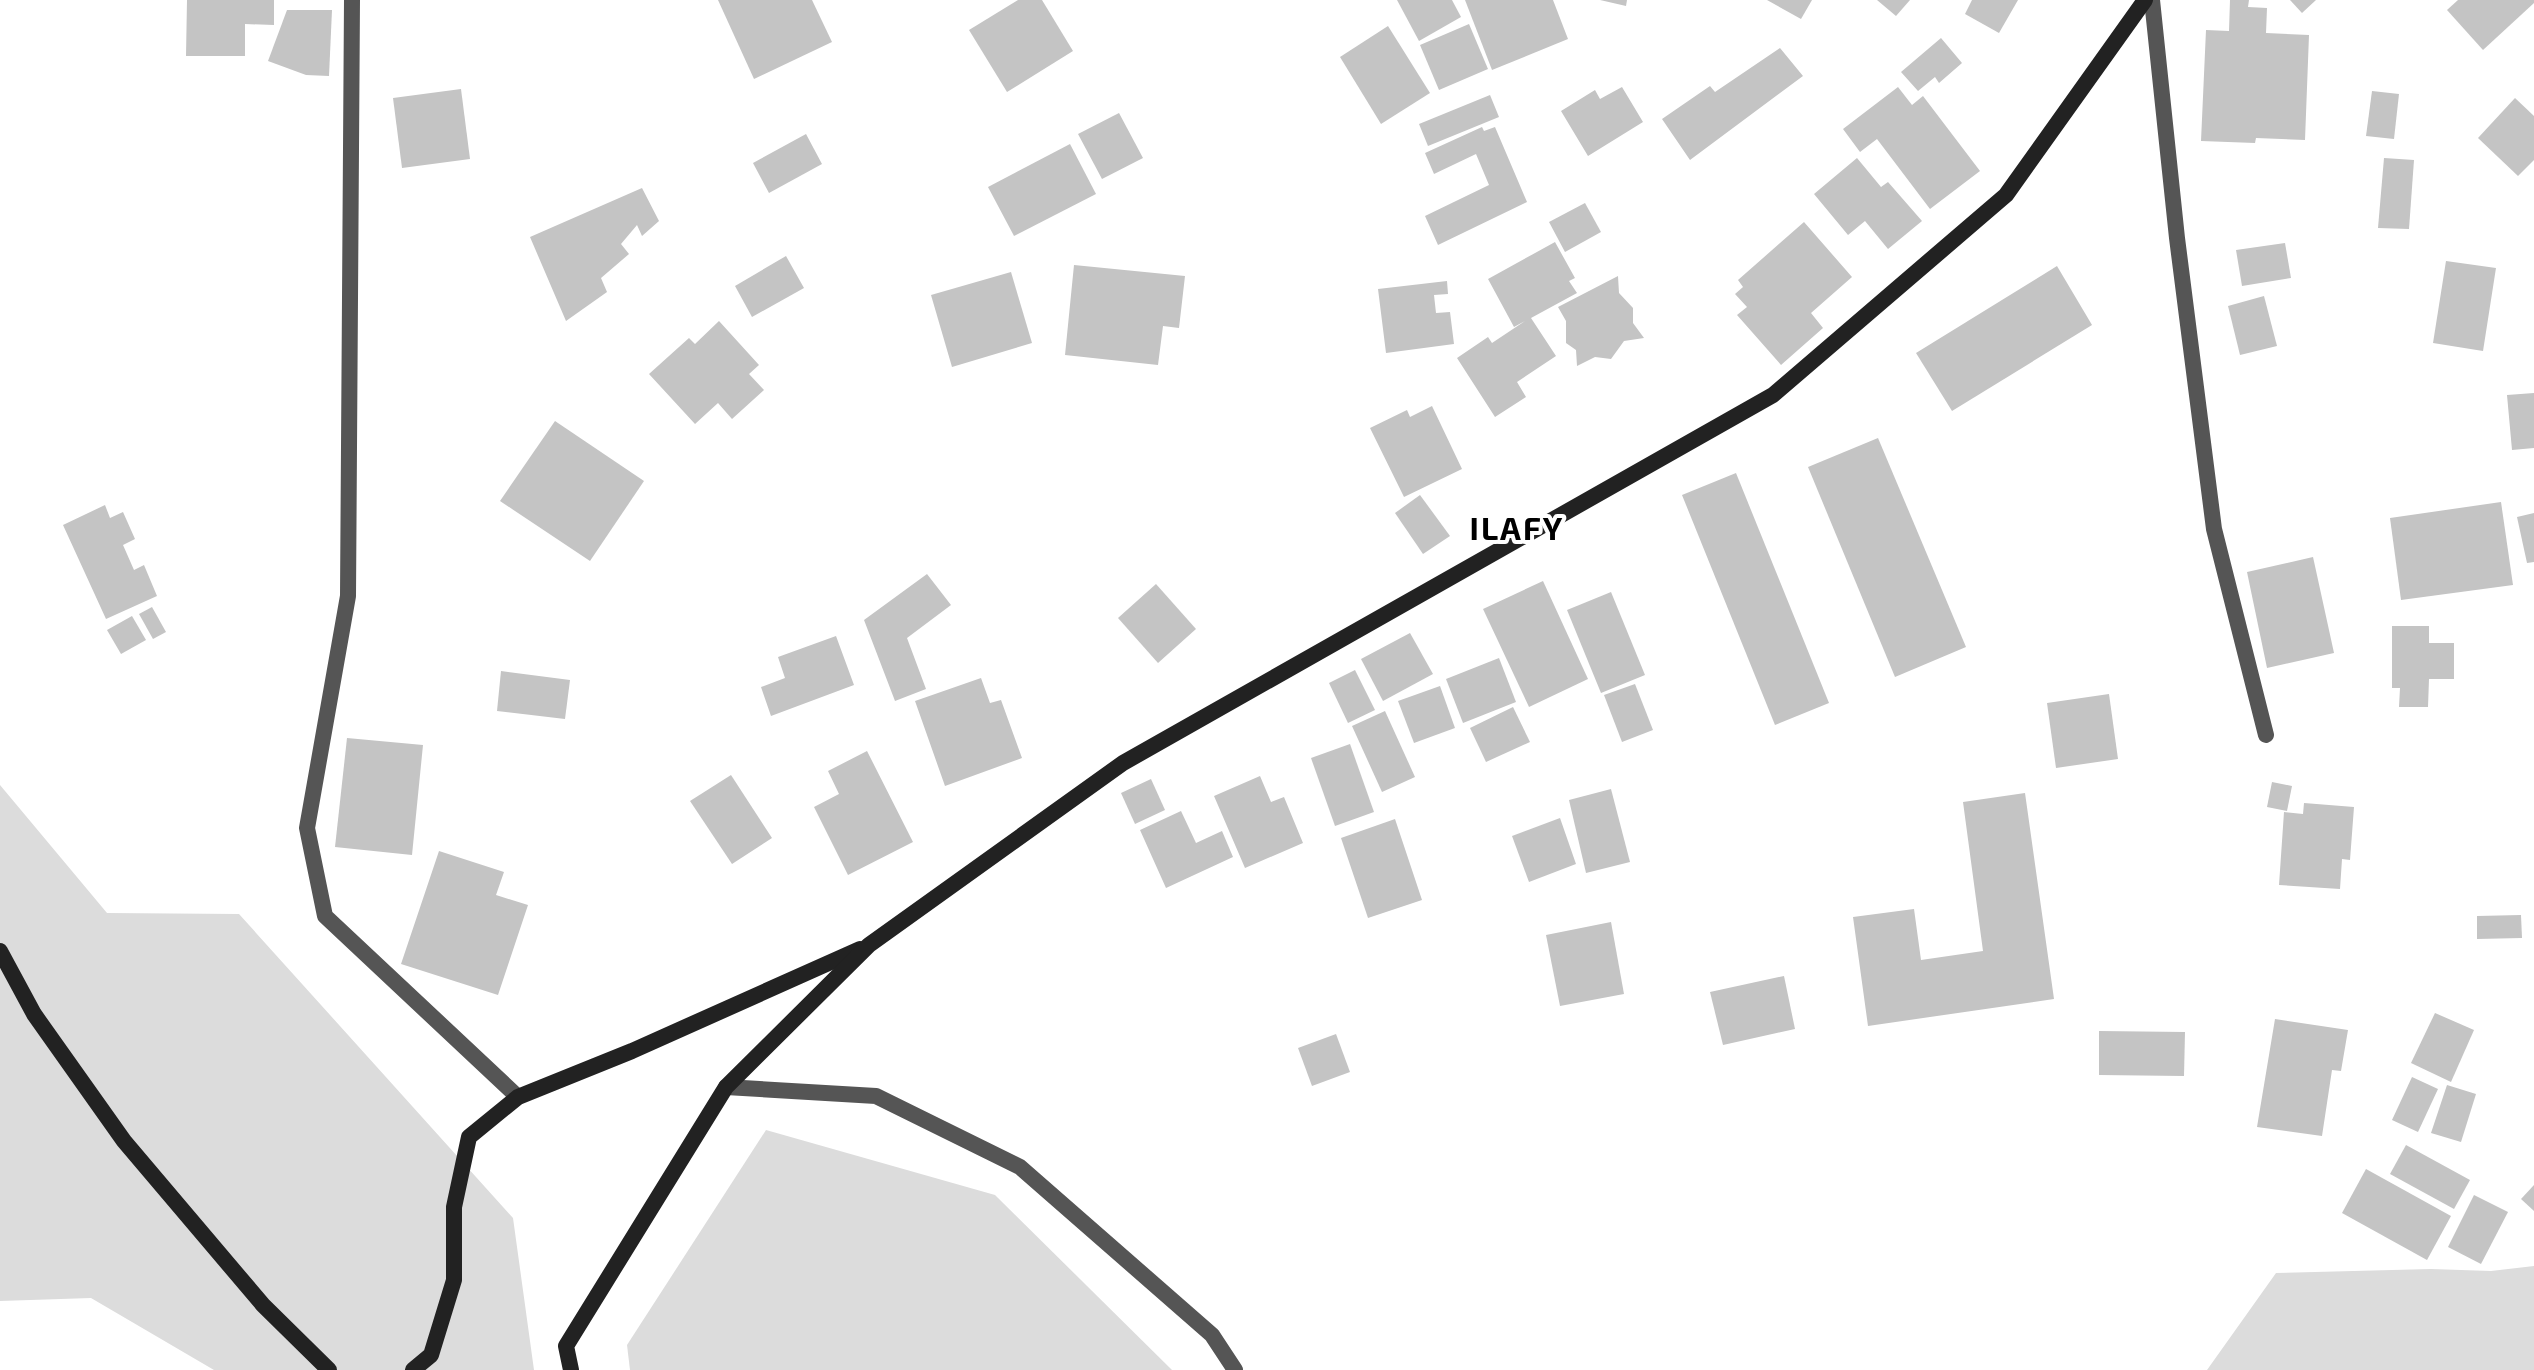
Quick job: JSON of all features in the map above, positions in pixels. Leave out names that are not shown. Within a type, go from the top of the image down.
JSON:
[{"type":"street","points":[[352,0],[348,596],[307,828],[325,916],[518,1097]]},
{"type":"street","points":[[571,1370],[566,1346],[726,1087],[869,945],[1123,763],[1773,395],[2006,195],[2145,0]]},
{"type":"street","points":[[2152,0],[2179,253],[2214,529],[2266,735]]},
{"type":"street","points":[[413,1370],[431,1355],[454,1280],[454,1207],[469,1137],[518,1097],[632,1051],[869,945]]},
{"type":"street","points":[[0,951],[34,1014],[124,1141],[263,1305],[329,1370]]},
{"type":"street","points":[[726,1087],[876,1096],[1020,1167],[1212,1335],[1235,1370]]},
{"type":"shaded area","points":[[0,785],[107,913],[239,914],[513,1218],[534,1370],[214,1370],[91,1298],[0,1301]]},
{"type":"shaded area","points":[[766,1130],[995,1195],[1172,1370],[630,1370],[627,1345]]},
{"type":"shaded area","points":[[2534,1266],[2534,1370],[2207,1370],[2276,1273],[2431,1269],[2491,1271]]},
{"type":"building","points":[[187,0],[274,0],[274,25],[245,24],[245,56],[186,56]]},
{"type":"building","points":[[718,0],[812,0],[832,42],[754,79]]},
{"type":"building","points":[[1018,0],[1042,0],[1073,51],[1007,92],[969,30]]},
{"type":"building","points":[[1397,0],[1452,0],[1461,17],[1419,41]]},
{"type":"building","points":[[1465,0],[1553,0],[1568,39],[1492,70]]},
{"type":"building","points":[[1600,0],[1627,0],[1626,6]]},
{"type":"building","points":[[1767,0],[1812,0],[1801,19]]},
{"type":"building","points":[[1877,0],[1910,0],[1896,16]]},
{"type":"building","points":[[1972,0],[2018,0],[1999,33],[1965,14]]},
{"type":"building","points":[[2230,0],[2249,0],[2248,7],[2267,8],[2266,33],[2309,35],[2305,140],[2256,138],[2255,143],[2201,141],[2206,30],[2229,31]]},
{"type":"building","points":[[2290,0],[2316,0],[2302,13]]},
{"type":"building","points":[[2458,0],[2534,0],[2534,3],[2483,50],[2447,10]]},
{"type":"building","points":[[287,10],[332,10],[329,76],[306,75],[268,61]]},
{"type":"building","points":[[1469,24],[1488,69],[1439,90],[1420,45]]},
{"type":"building","points":[[1388,26],[1430,93],[1381,124],[1340,57]]},
{"type":"building","points":[[1941,38],[1962,63],[1939,83],[1935,77],[1918,91],[1901,72]]},
{"type":"building","points":[[1780,48],[1803,76],[1690,160],[1662,119],[1710,86],[1715,92]]},
{"type":"building","points":[[1622,87],[1643,122],[1588,156],[1561,111],[1595,90],[1600,99]]},
{"type":"building","points":[[1898,87],[1912,105],[1923,96],[1980,171],[1930,209],[1877,139],[1860,152],[1843,129]]},
{"type":"building","points":[[461,89],[470,159],[402,168],[393,98]]},
{"type":"building","points":[[2372,91],[2399,94],[2394,139],[2366,136]]},
{"type":"building","points":[[1490,95],[1499,117],[1428,146],[1419,124]]},
{"type":"building","points":[[2515,98],[2534,116],[2534,160],[2518,176],[2478,138]]},
{"type":"building","points":[[1119,113],[1143,158],[1102,179],[1078,134]]},
{"type":"building","points":[[1482,127],[1484,131],[1495,127],[1527,202],[1438,245],[1425,216],[1489,185],[1476,154],[1434,174],[1425,153]]},
{"type":"building","points":[[806,134],[822,164],[769,193],[753,163]]},
{"type":"building","points":[[1070,144],[1096,194],[1014,236],[988,187]]},
{"type":"building","points":[[1857,158],[1881,187],[1888,182],[1922,221],[1888,249],[1865,221],[1848,235],[1814,194]]},
{"type":"building","points":[[2384,158],[2414,160],[2409,229],[2378,228]]},
{"type":"building","points":[[642,188],[659,221],[642,236],[637,225],[621,244],[629,254],[601,278],[607,292],[566,321],[530,237]]},
{"type":"building","points":[[1585,203],[1601,232],[1565,252],[1549,222]]},
{"type":"building","points":[[1804,222],[1852,277],[1811,313],[1823,328],[1781,365],[1737,315],[1747,307],[1735,294],[1743,287],[1738,280]]},
{"type":"building","points":[[1555,242],[1575,278],[1569,281],[1577,293],[1531,318],[1556,356],[1517,382],[1526,397],[1495,417],[1457,358],[1488,337],[1492,343],[1525,321],[1514,327],[1488,279]]},
{"type":"building","points":[[2285,243],[2291,278],[2242,286],[2236,250]]},
{"type":"building","points":[[786,256],[804,288],[752,317],[735,286]]},
{"type":"building","points":[[2446,261],[2496,268],[2483,351],[2433,343]]},
{"type":"building","points":[[1074,265],[1185,276],[1179,328],[1163,326],[1158,365],[1065,355]]},
{"type":"building","points":[[2057,266],[2092,325],[1952,411],[1916,353]]},
{"type":"building","points":[[1011,272],[1032,343],[952,367],[931,295]]},
{"type":"building","points":[[1618,276],[1619,293],[1633,308],[1633,323],[1644,338],[1624,341],[1611,359],[1595,357],[1577,366],[1576,350],[1566,343],[1566,321],[1558,307]]},
{"type":"building","points":[[1447,281],[1448,294],[1434,295],[1436,313],[1450,312],[1454,344],[1386,353],[1378,289]]},
{"type":"building","points":[[2264,296],[2277,346],[2240,355],[2228,306]]},
{"type":"building","points":[[719,321],[759,365],[749,374],[764,390],[732,419],[718,403],[695,424],[649,374],[689,338],[695,344]]},
{"type":"building","points":[[2534,393],[2534,448],[2512,450],[2507,395]]},
{"type":"building","points":[[1432,406],[1462,469],[1404,497],[1370,428],[1407,410],[1410,417]]},
{"type":"building","points":[[555,421],[644,481],[590,561],[500,501]]},
{"type":"building","points":[[1878,438],[1966,647],[1895,677],[1808,467]]},
{"type":"building","points":[[1736,473],[1829,703],[1775,725],[1682,495]]},
{"type":"building","points":[[1420,495],[1450,536],[1423,554],[1395,513]]},
{"type":"building","points":[[2501,502],[2513,585],[2401,600],[2390,518]]},
{"type":"building","points":[[105,505],[110,518],[123,512],[135,539],[123,545],[134,570],[144,565],[157,596],[106,619],[63,525]]},
{"type":"building","points":[[2534,513],[2534,562],[2527,563],[2517,517]]},
{"type":"building","points":[[2313,557],[2334,653],[2267,668],[2247,572]]},
{"type":"building","points":[[927,574],[951,605],[907,638],[926,689],[895,701],[864,620]]},
{"type":"building","points":[[1543,581],[1588,679],[1529,707],[1483,609]]},
{"type":"building","points":[[1156,584],[1196,629],[1158,663],[1118,618]]},
{"type":"building","points":[[1611,592],[1645,675],[1601,693],[1567,610]]},
{"type":"building","points":[[152,607],[166,632],[153,639],[139,614]]},
{"type":"building","points":[[132,616],[146,640],[121,654],[107,630]]},
{"type":"building","points":[[2392,626],[2429,626],[2429,643],[2454,643],[2454,679],[2429,679],[2428,707],[2399,707],[2400,688],[2392,688]]},
{"type":"building","points":[[1410,633],[1433,674],[1383,701],[1361,659]]},
{"type":"building","points":[[836,636],[854,685],[771,716],[761,687],[785,678],[778,657]]},
{"type":"building","points":[[1499,658],[1516,702],[1463,723],[1446,679]]},
{"type":"building","points":[[1355,670],[1375,710],[1348,723],[1329,683]]},
{"type":"building","points":[[501,671],[570,680],[565,719],[497,711]]},
{"type":"building","points":[[981,678],[990,703],[1001,700],[1022,758],[945,786],[915,701]]},
{"type":"building","points":[[1635,684],[1653,730],[1622,742],[1604,695]]},
{"type":"building","points":[[1440,686],[1455,728],[1414,743],[1398,701]]},
{"type":"building","points":[[2109,694],[2118,759],[2056,768],[2047,703]]},
{"type":"building","points":[[1513,707],[1530,742],[1486,762],[1470,728]]},
{"type":"building","points":[[1385,711],[1415,777],[1382,792],[1352,726]]},
{"type":"building","points":[[347,738],[423,745],[412,855],[335,847]]},
{"type":"building","points":[[1350,744],[1374,812],[1335,826],[1311,758]]},
{"type":"building","points":[[867,751],[913,842],[848,875],[814,807],[839,794],[828,771]]},
{"type":"building","points":[[731,775],[772,838],[732,864],[690,801]]},
{"type":"building","points":[[1260,776],[1271,802],[1284,797],[1303,843],[1245,868],[1214,796]]},
{"type":"building","points":[[1151,779],[1165,810],[1135,824],[1121,793]]},
{"type":"building","points":[[2272,782],[2292,786],[2287,811],[2267,807]]},
{"type":"building","points":[[1611,789],[1630,862],[1586,873],[1569,800]]},
{"type":"building","points":[[2025,793],[2054,999],[1868,1026],[1853,917],[1914,909],[1921,960],[1983,951],[1963,802]]},
{"type":"building","points":[[2304,803],[2354,807],[2350,860],[2342,859],[2340,889],[2279,885],[2284,812],[2303,814]]},
{"type":"building","points":[[1181,811],[1196,843],[1222,831],[1233,857],[1166,888],[1140,830]]},
{"type":"building","points":[[1560,818],[1576,864],[1529,882],[1512,836]]},
{"type":"building","points":[[1395,819],[1422,900],[1368,918],[1341,838]]},
{"type":"building","points":[[439,851],[504,872],[496,895],[528,905],[498,995],[401,964]]},
{"type":"building","points":[[2521,915],[2522,938],[2477,939],[2477,916]]},
{"type":"building","points":[[1611,922],[1624,994],[1560,1006],[1546,935]]},
{"type":"building","points":[[1784,976],[1795,1029],[1723,1045],[1710,992]]},
{"type":"building","points":[[2435,1013],[2474,1030],[2451,1082],[2411,1063]]},
{"type":"building","points":[[2275,1019],[2348,1030],[2341,1071],[2332,1070],[2322,1136],[2257,1127]]},
{"type":"building","points":[[2099,1031],[2185,1032],[2184,1076],[2099,1075]]},
{"type":"building","points":[[1336,1034],[1350,1072],[1312,1086],[1298,1048]]},
{"type":"building","points":[[2412,1077],[2438,1089],[2418,1132],[2392,1120]]},
{"type":"building","points":[[2447,1085],[2476,1094],[2461,1142],[2431,1133]]},
{"type":"building","points":[[2406,1145],[2470,1180],[2454,1209],[2390,1174]]},
{"type":"building","points":[[2366,1169],[2451,1216],[2427,1260],[2342,1213]]},
{"type":"building","points":[[2534,1185],[2534,1211],[2521,1199]]},
{"type":"building","points":[[2474,1195],[2508,1212],[2481,1264],[2448,1247]]},
{"type":"district","name":"ILAFY","points":[[1517,529]]}]
